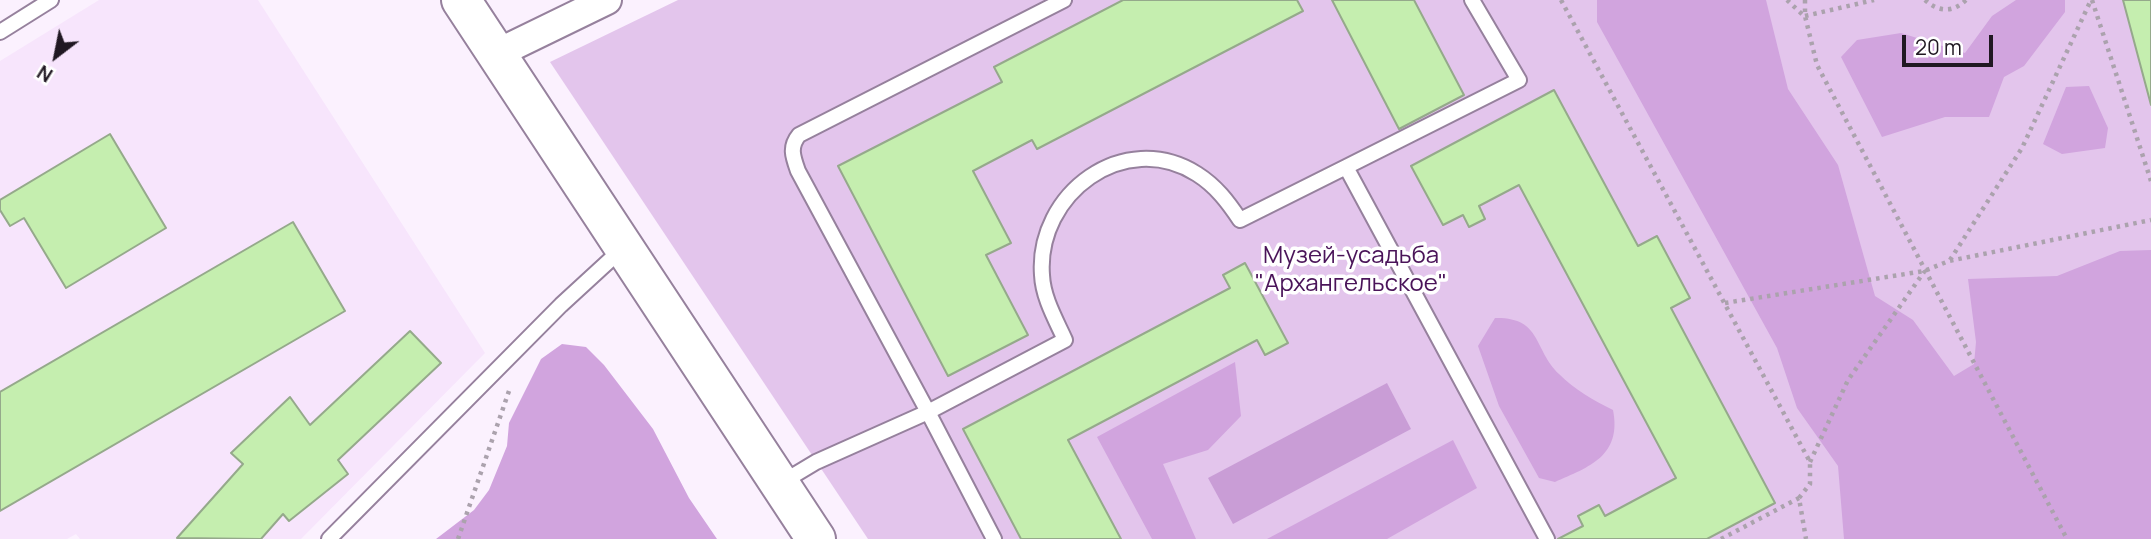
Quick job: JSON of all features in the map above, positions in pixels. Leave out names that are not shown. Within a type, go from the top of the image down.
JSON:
[{"type":"street","points":[[461,0],[816,539]]},
{"type":"street","points":[[496,54],[607,0]]},
{"type":"lane","points":[[0,32],[51,0]]},
{"type":"lane","points":[[994,539],[798,171],[792,155],[793,142],[799,135],[1064,0]]},
{"type":"lane","points":[[780,484],[816,463],[928,411],[1065,340],[1051,309],[1042,277],[1043,244],[1054,214],[1074,188],[1101,170],[1132,160],[1165,162],[1196,173],[1222,193],[1240,220],[1519,80],[1472,0]]},
{"type":"lane","points":[[1346,167],[1547,539]]},
{"type":"lane","points":[[329,539],[524,342],[623,248]]},
{"type":"path","points":[[1562,0],[1810,463]]},
{"type":"path","points":[[1787,0],[1805,16]]},
{"type":"path","points":[[1805,0],[1805,16],[1817,65],[2067,539]]},
{"type":"path","points":[[1805,16],[1874,0]]},
{"type":"path","points":[[1924,0],[1945,10],[1958,7],[1966,0]]},
{"type":"path","points":[[2091,0],[2151,181]]},
{"type":"path","points":[[1949,261],[2022,148],[2091,0]]},
{"type":"path","points":[[1725,303],[1924,271],[1949,261],[2151,220]]},
{"type":"path","points":[[1721,539],[1800,498],[1810,484],[1810,463],[1848,380],[1924,271]]},
{"type":"path","points":[[458,539],[524,342]]},
{"type":"path","points":[[1800,498],[1806,539]]},
{"type":"shaded area","points":[[99,0],[258,0],[485,353],[301,539],[80,539],[76,534],[67,539],[0,539],[0,61]]},
{"type":"shaded area","points":[[1597,0],[1766,0],[1788,89],[1838,165],[1875,296],[1913,320],[1954,376],[1974,364],[1976,342],[1968,279],[2057,276],[2120,251],[2151,250],[2151,539],[1844,539],[1838,466],[1797,408],[1777,348],[1597,22]]},
{"type":"shaded area","points":[[2016,0],[2065,0],[2065,12],[2024,66],[2004,77],[1989,117],[1945,117],[1882,137],[1841,57],[1857,40],[1901,33],[1965,53],[1992,16]]},
{"type":"shaded area","points":[[2089,86],[2108,128],[2105,148],[2062,154],[2043,144],[2066,87]]},
{"type":"shaded area","points":[[1495,318],[1510,319],[1529,329],[1559,374],[1584,394],[1613,410],[1613,439],[1608,449],[1591,465],[1555,482],[1539,478],[1499,406],[1478,346]]},
{"type":"shaded area","points":[[562,344],[586,347],[604,365],[653,429],[689,498],[717,539],[436,539],[474,510],[489,490],[507,446],[509,423],[541,359]]},
{"type":"shaded area","points":[[1235,362],[1241,416],[1208,450],[1163,464],[1196,539],[1152,539],[1097,437]]},
{"type":"shaded area","points":[[1387,383],[1411,429],[1233,524],[1208,478]]},
{"type":"shaded area","points":[[1453,440],[1477,488],[1387,539],[1267,539]]},
{"type":"green space","name":"Музей-усадьба \"Архангельское\"","points":[[678,0],[2151,0],[2151,539],[868,539],[550,62]]},
{"type":"building","points":[[1123,0],[1297,0],[1303,11],[1037,149],[1032,140],[973,171],[1011,243],[986,255],[1028,335],[948,376],[838,166],[1002,82],[994,67]]},
{"type":"building","points":[[1332,0],[1414,0],[1464,95],[1399,129]]},
{"type":"building","points":[[2123,0],[2151,0],[2151,105]]},
{"type":"building","points":[[1554,90],[1638,246],[1657,236],[1690,298],[1671,308],[1775,503],[1707,539],[1558,539],[1583,526],[1578,516],[1599,505],[1605,516],[1676,478],[1519,185],[1479,206],[1485,219],[1469,227],[1463,215],[1443,225],[1411,166]]},
{"type":"building","points":[[110,134],[166,228],[66,288],[24,218],[10,226],[0,210],[0,200]]},
{"type":"building","points":[[293,222],[345,311],[0,511],[0,392]]},
{"type":"building","points":[[1245,263],[1288,343],[1265,355],[1257,340],[1068,440],[1121,539],[1021,539],[963,429],[1230,288],[1223,275]]},
{"type":"building","points":[[410,331],[441,363],[338,460],[348,474],[289,521],[283,514],[261,539],[177,538],[243,464],[231,453],[290,397],[310,425]]}]
